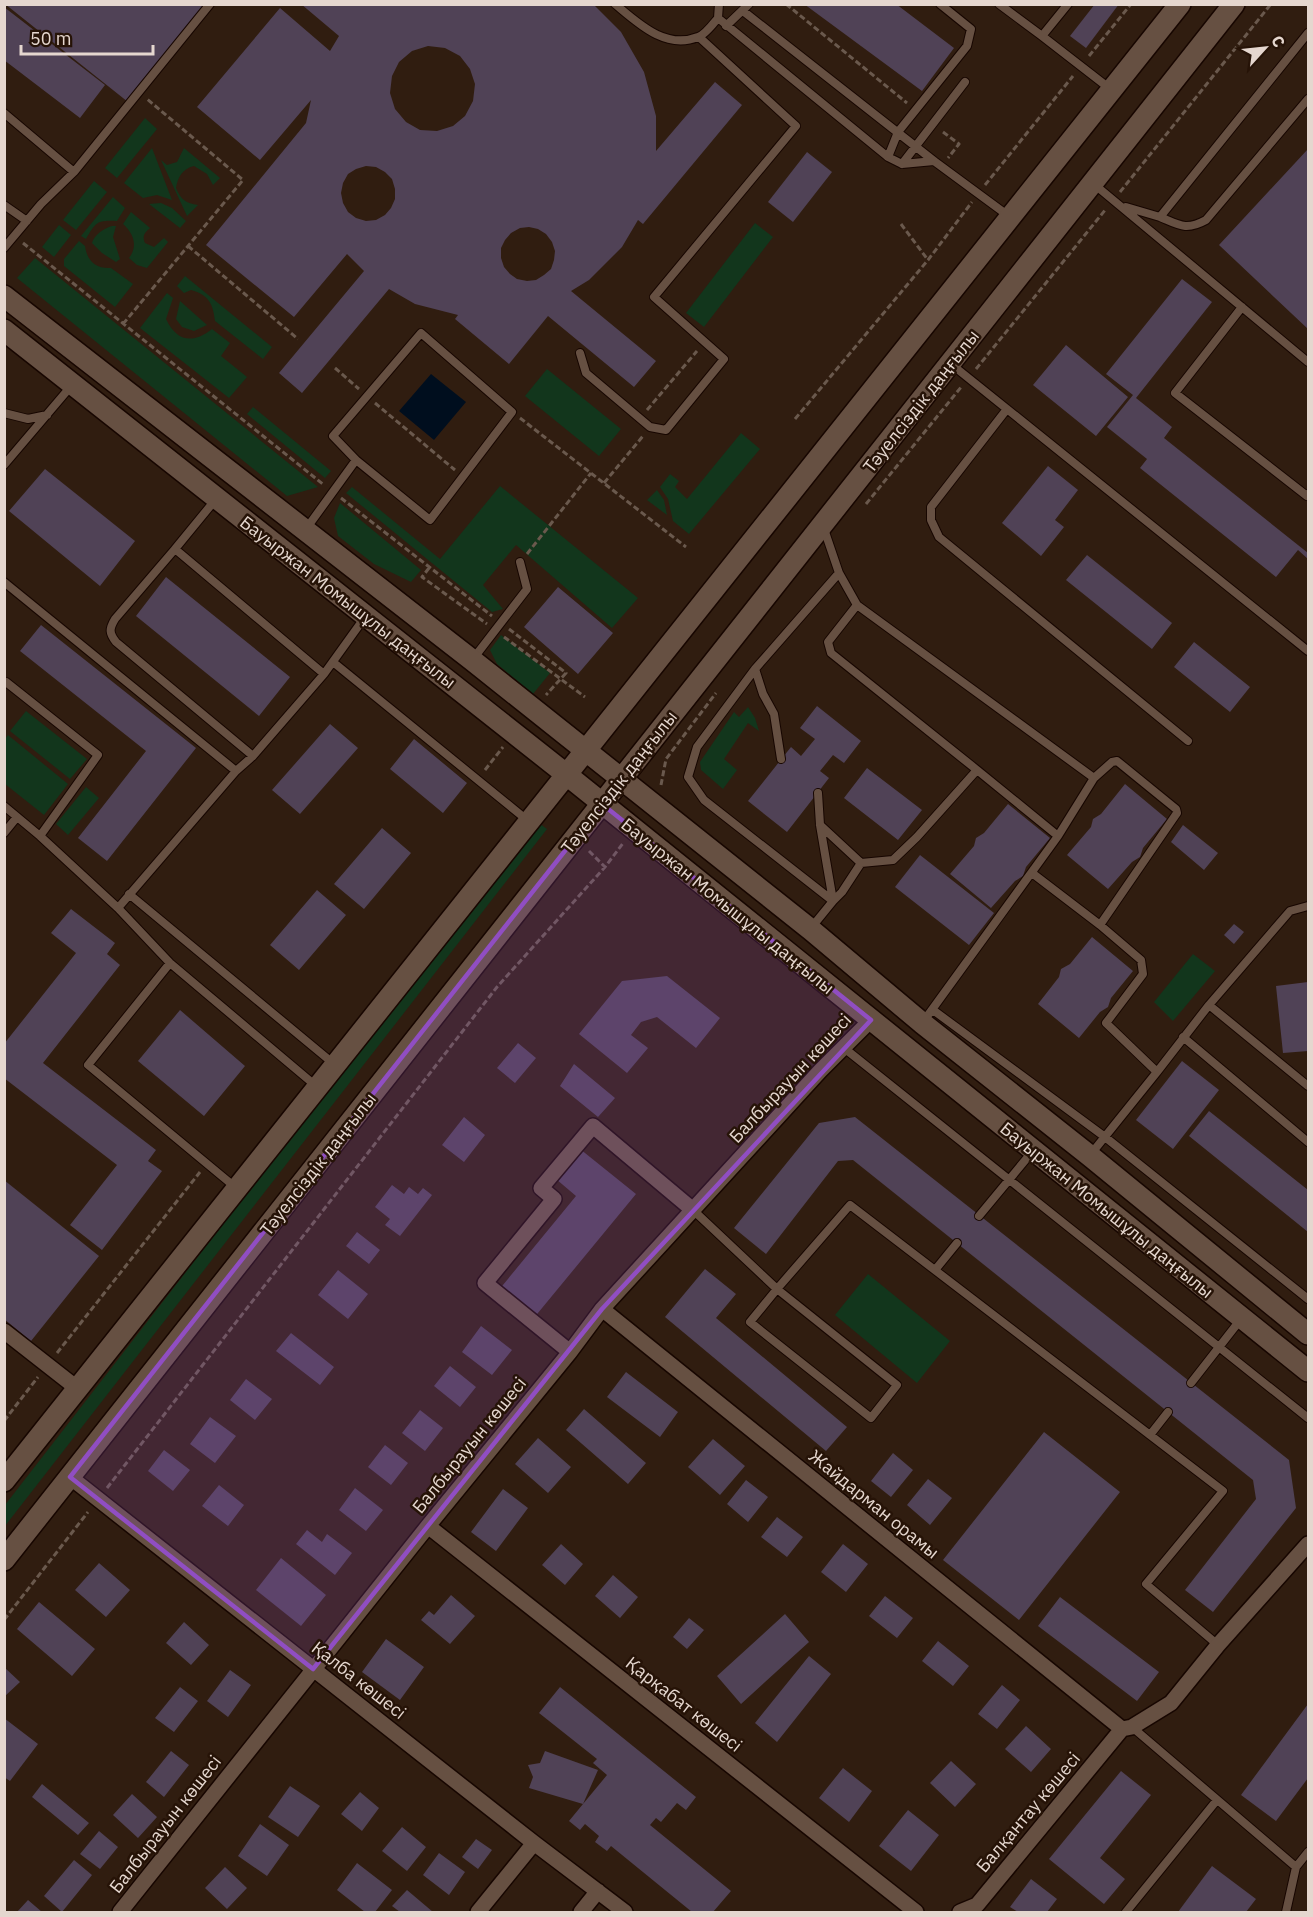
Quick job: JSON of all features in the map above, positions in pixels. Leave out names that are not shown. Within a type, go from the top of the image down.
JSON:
[{"type":"main road","points":[[4,1481],[1180,4]]},
{"type":"main road","name":"Тәуелсіздік даңғылы","points":[[4,1560],[1234,4]]},
{"type":"main road","name":"Бауыржан Момышұлы даңғылы","points":[[4,296],[472,660],[810,929],[928,1016],[1090,1156],[1308,1334]]},
{"type":"main road","name":"Бауыржан Момышұлы даңғылы","points":[[4,330],[567,775],[1308,1371]]},
{"type":"street","name":"Балбырауын көшесі","points":[[120,1912],[570,1352],[602,1309],[820,1071],[871,1020]]},
{"type":"street","points":[[570,1352],[485,1283],[554,1199],[541,1188],[593,1126],[693,1210]]},
{"type":"street","name":"Жайдарман орамы","points":[[602,1309],[1127,1728]]},
{"type":"street","points":[[4,1331],[78,1389]]},
{"type":"street","name":"Қалба көшесі","points":[[70,1477],[534,1843],[625,1912]]},
{"type":"street","name":"Қарқабат көшесі","points":[[428,1526],[915,1912]]},
{"type":"street","name":"Балқантау көшесі","points":[[960,1912],[977,1905],[1127,1728],[1171,1703],[1218,1645],[1306,1554]]},
{"type":"street","points":[[478,1912],[534,1843]]},
{"type":"street","points":[[581,1912],[598,1892]]},
{"type":"lane","points":[[4,248],[41,204],[74,172],[210,4]]},
{"type":"lane","points":[[615,4],[646,30],[672,41],[699,37],[718,18],[719,4]]},
{"type":"lane","points":[[888,157],[898,132],[967,46],[971,29],[940,4]]},
{"type":"lane","points":[[999,4],[1112,90]]},
{"type":"lane","points":[[1042,36],[1068,4]]},
{"type":"lane","points":[[726,26],[746,8],[898,132],[1011,217]]},
{"type":"lane","points":[[718,18],[888,157],[902,164],[938,163]]},
{"type":"lane","points":[[1160,217],[1308,33]]},
{"type":"lane","points":[[580,353],[586,373],[650,427],[666,430],[724,359],[654,297],[796,126],[699,37]]},
{"type":"lane","points":[[902,164],[965,82]]},
{"type":"lane","points":[[1122,205],[1160,217],[1182,227],[1194,227],[1206,220],[1308,99]]},
{"type":"lane","points":[[4,114],[74,172]]},
{"type":"lane","points":[[1093,183],[1308,362]]},
{"type":"lane","points":[[4,205],[27,221]]},
{"type":"lane","points":[[1242,307],[1175,393],[1307,496],[1308,494]]},
{"type":"lane","points":[[421,333],[512,412],[430,520],[356,460],[333,436],[421,333]]},
{"type":"lane","points":[[950,363],[1308,651]]},
{"type":"lane","points":[[4,465],[73,384]]},
{"type":"lane","points":[[1007,409],[931,507],[931,520],[939,537],[1188,741]]},
{"type":"lane","points":[[4,413],[28,419],[46,415]]},
{"type":"lane","points":[[305,530],[356,460]]},
{"type":"lane","points":[[218,498],[115,619],[110,635],[253,756]]},
{"type":"lane","points":[[823,526],[838,573],[857,605],[1094,778]]},
{"type":"lane","points":[[175,549],[324,674]]},
{"type":"lane","points":[[472,660],[527,589],[520,562]]},
{"type":"lane","points":[[833,901],[704,800],[688,777],[697,747],[755,669],[838,573]]},
{"type":"lane","points":[[4,582],[236,771]]},
{"type":"lane","points":[[857,605],[828,642],[831,653],[1058,836]]},
{"type":"lane","points":[[118,908],[236,771],[253,756],[324,674],[366,616]]},
{"type":"lane","points":[[333,662],[530,822]]},
{"type":"lane","points":[[755,669],[763,694],[774,714],[781,759]]},
{"type":"lane","points":[[6,682],[98,755],[40,836]]},
{"type":"lane","points":[[1100,925],[1177,813],[1176,809],[1117,760],[1094,778],[1058,836],[928,1016],[1105,1137],[1308,1298]]},
{"type":"lane","points":[[820,825],[861,863],[893,860],[917,837],[977,770]]},
{"type":"lane","points":[[818,793],[820,825],[833,901]]},
{"type":"lane","points":[[4,806],[118,908],[170,963],[318,1087]]},
{"type":"lane","points":[[4,833],[17,817]]},
{"type":"lane","points":[[810,929],[861,863]]},
{"type":"lane","points":[[1032,873],[1141,960],[1143,974],[1106,1023],[1156,1072]]},
{"type":"lane","points":[[129,894],[335,1065]]},
{"type":"lane","points":[[1090,1156],[1209,1005],[1290,910],[1308,906]]},
{"type":"lane","points":[[170,963],[88,1065],[237,1189]]},
{"type":"lane","points":[[1209,1005],[1308,1086]]},
{"type":"lane","points":[[1183,1037],[1308,1142]]},
{"type":"lane","points":[[844,1048],[1308,1418]]},
{"type":"lane","points":[[980,1216],[1033,1150]]},
{"type":"lane","points":[[693,1210],[777,1289],[897,1385],[871,1418],[750,1322],[777,1289],[850,1205],[1222,1491],[1146,1584],[1218,1645]]},
{"type":"lane","points":[[935,1270],[957,1243]]},
{"type":"lane","points":[[1191,1383],[1241,1318]]},
{"type":"lane","points":[[1150,1435],[1168,1412]]},
{"type":"lane","points":[[1127,1728],[1296,1867]]},
{"type":"lane","points":[[1126,1912],[1217,1800]]},
{"type":"lane","points":[[1286,1912],[1296,1867],[1308,1852]]},
{"type":"path","points":[[786,4],[915,110]]},
{"type":"path","points":[[795,419],[928,260],[1131,4]]},
{"type":"path","points":[[859,512],[1271,4]]},
{"type":"path","points":[[123,324],[243,180],[139,92]]},
{"type":"path","points":[[932,124],[959,144],[938,163]]},
{"type":"path","points":[[901,224],[928,260]]},
{"type":"path","points":[[14,237],[332,491],[566,673],[544,698]]},
{"type":"path","points":[[188,246],[298,339]]},
{"type":"path","points":[[640,418],[705,341]]},
{"type":"path","points":[[335,368],[463,476]]},
{"type":"path","points":[[512,412],[686,547]]},
{"type":"path","points":[[604,483],[650,427]]},
{"type":"path","points":[[520,562],[591,473]]},
{"type":"path","points":[[660,790],[666,759],[720,687]]},
{"type":"path","points":[[483,773],[504,746]]},
{"type":"path","points":[[4,1620],[497,987],[605,867],[625,840]]},
{"type":"path","points":[[583,846],[605,867]]},
{"type":"path","points":[[4,1421],[206,1164]]},
{"type":"highlighted area","points":[[602,804],[871,1020],[602,1309],[313,1669],[70,1477]]},
{"type":"green space","points":[[145,118],[157,129],[117,178],[105,168]]},
{"type":"green space","points":[[152,148],[172,200],[157,195],[143,198],[124,183]]},
{"type":"green space","points":[[184,148],[220,178],[213,185],[207,174],[194,166],[181,174],[176,188],[178,192],[184,200],[198,205],[187,216],[161,160],[167,165],[177,162]]},
{"type":"green space","points":[[94,181],[107,192],[76,230],[63,220]]},
{"type":"green space","points":[[113,197],[125,208],[117,221],[98,223],[86,239],[81,236]]},
{"type":"green space","points":[[161,203],[172,208],[186,221],[180,228],[149,204]]},
{"type":"green space","points":[[131,212],[150,228],[144,235],[145,243],[154,247],[164,238],[168,242],[147,268],[137,265],[129,258],[132,254],[134,240],[123,224]]},
{"type":"green space","points":[[755,223],[773,237],[704,327],[686,313]]},
{"type":"green space","points":[[59,225],[71,235],[54,257],[42,247]]},
{"type":"green space","points":[[116,226],[113,237],[120,259],[116,262],[92,243],[100,232]]},
{"type":"green space","points":[[79,241],[85,246],[93,263],[111,268],[133,284],[115,307],[64,266],[64,259]]},
{"type":"green space","points":[[35,258],[318,487],[287,496],[17,278]]},
{"type":"green space","points":[[185,276],[272,347],[263,359],[215,321],[213,310],[206,298],[191,290],[184,293],[177,286]]},
{"type":"green space","points":[[167,293],[173,298],[166,319],[170,327],[180,336],[198,337],[212,329],[230,343],[221,356],[247,377],[229,398],[140,328]]},
{"type":"green space","points":[[180,301],[207,325],[194,331],[182,327],[176,319]]},
{"type":"green space","points":[[547,369],[621,429],[599,456],[525,396]]},
{"type":"green space","points":[[253,407],[331,471],[325,478],[247,414]]},
{"type":"green space","points":[[741,433],[760,449],[689,534],[673,521],[668,499],[660,487],[670,474],[679,481],[675,487],[687,499]]},
{"type":"green space","points":[[500,486],[638,598],[612,628],[516,545],[483,585],[503,609],[492,612],[346,493],[352,487],[440,559]]},
{"type":"green space","points":[[657,490],[664,500],[667,515],[647,500]]},
{"type":"green space","points":[[340,503],[421,570],[411,582],[374,564],[338,536],[334,518]]},
{"type":"green space","points":[[501,635],[550,673],[533,694],[497,664],[490,650]]},
{"type":"green space","points":[[748,707],[759,731],[748,723],[724,759],[737,770],[723,789],[701,770],[700,762],[734,712],[739,717]]},
{"type":"green space","points":[[26,711],[87,759],[70,779],[10,731]]},
{"type":"green space","points":[[8,735],[68,784],[44,815],[5,784],[5,739]]},
{"type":"green space","points":[[86,787],[99,798],[68,835],[56,824]]},
{"type":"green space","points":[[536,821],[547,829],[5,1526],[5,1505]]},
{"type":"green space","points":[[1193,954],[1215,971],[1173,1021],[1154,1002]]},
{"type":"green space","points":[[868,1274],[950,1341],[917,1383],[835,1315]]},
{"type":"water","points":[[431,374],[466,402],[434,440],[399,411]]},
{"type":"building","points":[[5,4],[206,4],[128,102]]},
{"type":"building","points":[[301,4],[593,4],[621,32],[644,72],[656,116],[656,151],[715,82],[742,105],[643,224],[638,220],[622,247],[589,280],[571,291],[656,361],[634,387],[548,316],[509,364],[455,319],[458,315],[415,304],[389,289],[302,393],[279,373],[364,271],[347,254],[294,317],[206,245],[306,123],[311,100],[260,160],[197,107],[280,8],[330,51],[339,36]],"holes":[[[428,46],[445,48],[460,56],[470,69],[475,84],[473,101],[465,116],[453,126],[437,131],[420,130],[406,122],[395,109],[390,93],[392,76],[399,62],[412,51]],[[366,166],[376,167],[392,179],[395,199],[385,215],[376,220],[366,221],[356,218],[348,212],[343,203],[341,193],[343,183],[348,174]],[[520,228],[538,229],[546,234],[555,251],[551,269],[536,280],[517,279],[504,267],[501,258],[501,248],[505,240]]]},
{"type":"building","points":[[804,4],[896,4],[954,48],[922,91]]},
{"type":"building","points":[[1095,4],[1119,4],[1086,48],[1070,36]]},
{"type":"building","points":[[4,7],[105,85],[80,118],[4,60]]},
{"type":"building","points":[[1308,149],[1308,329],[1219,245]]},
{"type":"building","points":[[807,152],[832,172],[793,222],[768,202]]},
{"type":"building","points":[[1182,279],[1212,302],[1136,398],[1172,427],[1164,438],[1308,553],[1308,559],[1298,550],[1276,577],[1140,468],[1147,459],[1107,427],[1133,395],[1106,374]]},
{"type":"building","points":[[1066,345],[1128,397],[1096,436],[1033,385]]},
{"type":"building","points":[[1048,466],[1078,490],[1055,520],[1064,527],[1041,556],[1002,523]]},
{"type":"building","points":[[45,469],[135,541],[100,586],[9,511]]},
{"type":"building","points":[[1087,555],[1172,623],[1152,649],[1066,580]]},
{"type":"building","points":[[166,577],[290,677],[259,716],[136,616]]},
{"type":"building","points":[[558,587],[613,633],[578,674],[524,627]]},
{"type":"building","points":[[41,625],[196,748],[107,861],[78,838],[146,751],[20,651]]},
{"type":"building","points":[[1194,642],[1250,687],[1230,712],[1174,667]]},
{"type":"building","points":[[817,706],[861,741],[844,763],[833,755],[820,771],[829,778],[787,832],[748,801],[791,747],[801,756],[815,739],[800,728]]},
{"type":"building","points":[[330,724],[358,748],[300,814],[272,790]]},
{"type":"building","points":[[414,739],[467,783],[443,813],[390,769]]},
{"type":"building","points":[[867,768],[922,810],[898,840],[844,798]]},
{"type":"building","points":[[1125,784],[1167,819],[1143,848],[1140,857],[1132,862],[1108,889],[1067,855],[1091,827],[1093,819],[1101,814]]},
{"type":"building","points":[[1008,804],[1050,838],[1026,867],[1023,876],[1015,881],[991,908],[950,874],[974,846],[976,838],[984,833]]},
{"type":"building","points":[[1183,825],[1218,853],[1204,870],[1171,842]]},
{"type":"building","points":[[382,828],[411,853],[364,909],[334,884]]},
{"type":"building","points":[[920,855],[994,913],[969,945],[895,887]]},
{"type":"building","points":[[317,890],[346,915],[299,970],[270,945]]},
{"type":"building","points":[[71,909],[115,943],[107,954],[120,965],[43,1063],[156,1150],[148,1161],[162,1171],[102,1250],[70,1225],[117,1165],[4,1078],[4,1044],[76,953],[51,933]]},
{"type":"building","points":[[1234,924],[1244,932],[1234,944],[1224,935]]},
{"type":"building","points":[[1092,937],[1133,971],[1111,998],[1108,1007],[1100,1012],[1079,1038],[1038,1004],[1059,977],[1061,969],[1070,964]]},
{"type":"building","points":[[667,976],[720,1018],[696,1048],[657,1017],[641,1022],[631,1035],[648,1048],[627,1073],[579,1034],[622,981]]},
{"type":"building","points":[[1308,982],[1308,1051],[1283,1053],[1276,986]]},
{"type":"building","points":[[180,1010],[245,1066],[204,1116],[138,1061]]},
{"type":"building","points":[[518,1043],[536,1058],[515,1083],[497,1068]]},
{"type":"building","points":[[1182,1061],[1219,1090],[1173,1149],[1136,1120]]},
{"type":"building","points":[[574,1064],[615,1098],[598,1117],[560,1086]]},
{"type":"building","points":[[1209,1111],[1308,1190],[1308,1232],[1189,1136]]},
{"type":"building","points":[[464,1117],[485,1135],[464,1162],[442,1145]]},
{"type":"building","points":[[855,1117],[1289,1460],[1296,1508],[1213,1612],[1185,1590],[1256,1499],[1253,1480],[853,1160],[838,1161],[766,1254],[734,1228],[819,1123]]},
{"type":"building","points":[[580,1149],[636,1194],[533,1319],[498,1291],[576,1196],[556,1179]]},
{"type":"building","points":[[4,1180],[99,1256],[31,1341],[4,1319]]},
{"type":"building","points":[[392,1185],[404,1194],[409,1187],[418,1194],[423,1188],[432,1195],[400,1236],[385,1225],[390,1219],[375,1207]]},
{"type":"building","points":[[357,1232],[380,1250],[369,1264],[346,1246]]},
{"type":"building","points":[[705,1269],[736,1294],[716,1318],[847,1427],[826,1451],[665,1317]]},
{"type":"building","points":[[338,1270],[368,1294],[348,1319],[318,1295]]},
{"type":"building","points":[[481,1326],[512,1350],[492,1375],[462,1352]]},
{"type":"building","points":[[291,1333],[334,1367],[320,1385],[276,1351]]},
{"type":"building","points":[[450,1366],[476,1387],[460,1407],[434,1386]]},
{"type":"building","points":[[626,1372],[678,1412],[660,1437],[607,1397]]},
{"type":"building","points":[[246,1379],[272,1399],[255,1420],[230,1400]]},
{"type":"building","points":[[584,1409],[646,1463],[628,1484],[566,1430]]},
{"type":"building","points":[[420,1410],[443,1428],[425,1451],[402,1433]]},
{"type":"building","points":[[210,1417],[236,1436],[215,1463],[190,1444]]},
{"type":"building","points":[[1044,1432],[1120,1492],[1019,1620],[943,1560]]},
{"type":"building","points":[[538,1438],[571,1467],[548,1493],[515,1464]]},
{"type":"building","points":[[713,1439],[745,1466],[720,1495],[688,1467]]},
{"type":"building","points":[[385,1445],[408,1463],[391,1485],[368,1467]]},
{"type":"building","points":[[164,1450],[190,1470],[173,1491],[148,1471]]},
{"type":"building","points":[[893,1453],[913,1470],[891,1497],[871,1481]]},
{"type":"building","points":[[928,1479],[952,1498],[930,1525],[907,1505]]},
{"type":"building","points":[[746,1480],[768,1497],[748,1522],[727,1504]]},
{"type":"building","points":[[219,1485],[244,1505],[228,1526],[202,1506]]},
{"type":"building","points":[[355,1488],[383,1510],[366,1531],[339,1510]]},
{"type":"building","points":[[503,1489],[528,1508],[496,1551],[471,1532]]},
{"type":"building","points":[[777,1517],[803,1537],[787,1557],[761,1537]]},
{"type":"building","points":[[307,1530],[322,1542],[327,1534],[352,1553],[335,1575],[296,1544]]},
{"type":"building","points":[[561,1544],[583,1564],[565,1585],[542,1565]]},
{"type":"building","points":[[843,1544],[868,1564],[846,1592],[821,1572]]},
{"type":"building","points":[[281,1558],[326,1595],[301,1626],[256,1590]]},
{"type":"building","points":[[99,1563],[130,1590],[106,1617],[75,1590]]},
{"type":"building","points":[[613,1575],[638,1597],[620,1618],[595,1596]]},
{"type":"building","points":[[451,1595],[475,1616],[450,1644],[421,1620],[429,1611],[434,1615]]},
{"type":"building","points":[[885,1596],[913,1618],[897,1638],[869,1616]]},
{"type":"building","points":[[1060,1597],[1159,1672],[1137,1701],[1038,1626]]},
{"type":"building","points":[[39,1602],[95,1649],[72,1676],[17,1629]]},
{"type":"building","points":[[785,1614],[809,1642],[741,1704],[717,1676]]},
{"type":"building","points":[[689,1618],[704,1630],[687,1649],[673,1637]]},
{"type":"building","points":[[184,1622],[209,1645],[191,1665],[166,1643]]},
{"type":"building","points":[[386,1639],[424,1667],[400,1700],[362,1672]]},
{"type":"building","points":[[938,1641],[969,1666],[953,1686],[922,1661]]},
{"type":"building","points":[[809,1656],[831,1674],[777,1742],[755,1723]]},
{"type":"building","points":[[4,1667],[20,1682],[4,1697]]},
{"type":"building","points":[[230,1670],[251,1685],[228,1717],[207,1701]]},
{"type":"building","points":[[1002,1685],[1020,1700],[997,1729],[978,1714]]},
{"type":"building","points":[[180,1687],[198,1701],[174,1732],[155,1718]]},
{"type":"building","points":[[560,1687],[696,1797],[686,1810],[677,1803],[661,1822],[656,1818],[650,1825],[731,1891],[713,1912],[692,1912],[611,1846],[607,1851],[595,1842],[599,1836],[585,1824],[580,1830],[569,1821],[607,1775],[593,1763],[597,1759],[539,1713]]},
{"type":"building","points":[[1308,1704],[1308,1778],[1276,1821],[1241,1795]]},
{"type":"building","points":[[4,1718],[38,1744],[10,1781],[4,1777]]},
{"type":"building","points":[[1026,1726],[1051,1749],[1031,1772],[1005,1749]]},
{"type":"building","points":[[171,1751],[189,1765],[164,1797],[146,1782]]},
{"type":"building","points":[[545,1751],[598,1770],[583,1804],[529,1788],[533,1777],[528,1765],[540,1763]]},
{"type":"building","points":[[951,1761],[976,1784],[955,1807],[930,1783]]},
{"type":"building","points":[[843,1768],[872,1791],[849,1822],[819,1798]]},
{"type":"building","points":[[1121,1771],[1151,1795],[1100,1858],[1125,1879],[1104,1904],[1049,1859]]},
{"type":"building","points":[[42,1784],[89,1823],[78,1835],[32,1797]]},
{"type":"building","points":[[290,1786],[320,1806],[298,1837],[268,1817]]},
{"type":"building","points":[[360,1792],[379,1808],[362,1831],[341,1814]]},
{"type":"building","points":[[132,1794],[157,1817],[138,1838],[113,1815]]},
{"type":"building","points":[[908,1810],[939,1835],[911,1871],[879,1846]]},
{"type":"building","points":[[260,1824],[289,1845],[267,1876],[238,1856]]},
{"type":"building","points":[[402,1827],[426,1847],[407,1871],[382,1851]]},
{"type":"building","points":[[99,1831],[118,1847],[100,1869],[80,1854]]},
{"type":"building","points":[[476,1839],[492,1850],[478,1869],[462,1857]]},
{"type":"building","points":[[439,1853],[465,1872],[449,1895],[423,1875]]},
{"type":"building","points":[[74,1860],[92,1875],[62,1912],[44,1896]]},
{"type":"building","points":[[357,1863],[392,1890],[375,1912],[365,1912],[337,1890]]},
{"type":"building","points":[[1212,1866],[1256,1899],[1246,1912],[1178,1912]]},
{"type":"building","points":[[225,1867],[247,1888],[227,1909],[205,1888]]},
{"type":"building","points":[[1031,1879],[1057,1899],[1047,1912],[1018,1912],[1010,1907]]},
{"type":"building","points":[[407,1890],[433,1912],[400,1912],[392,1906]]},
{"type":"building","points":[[28,1900],[42,1912],[17,1912]]}]
